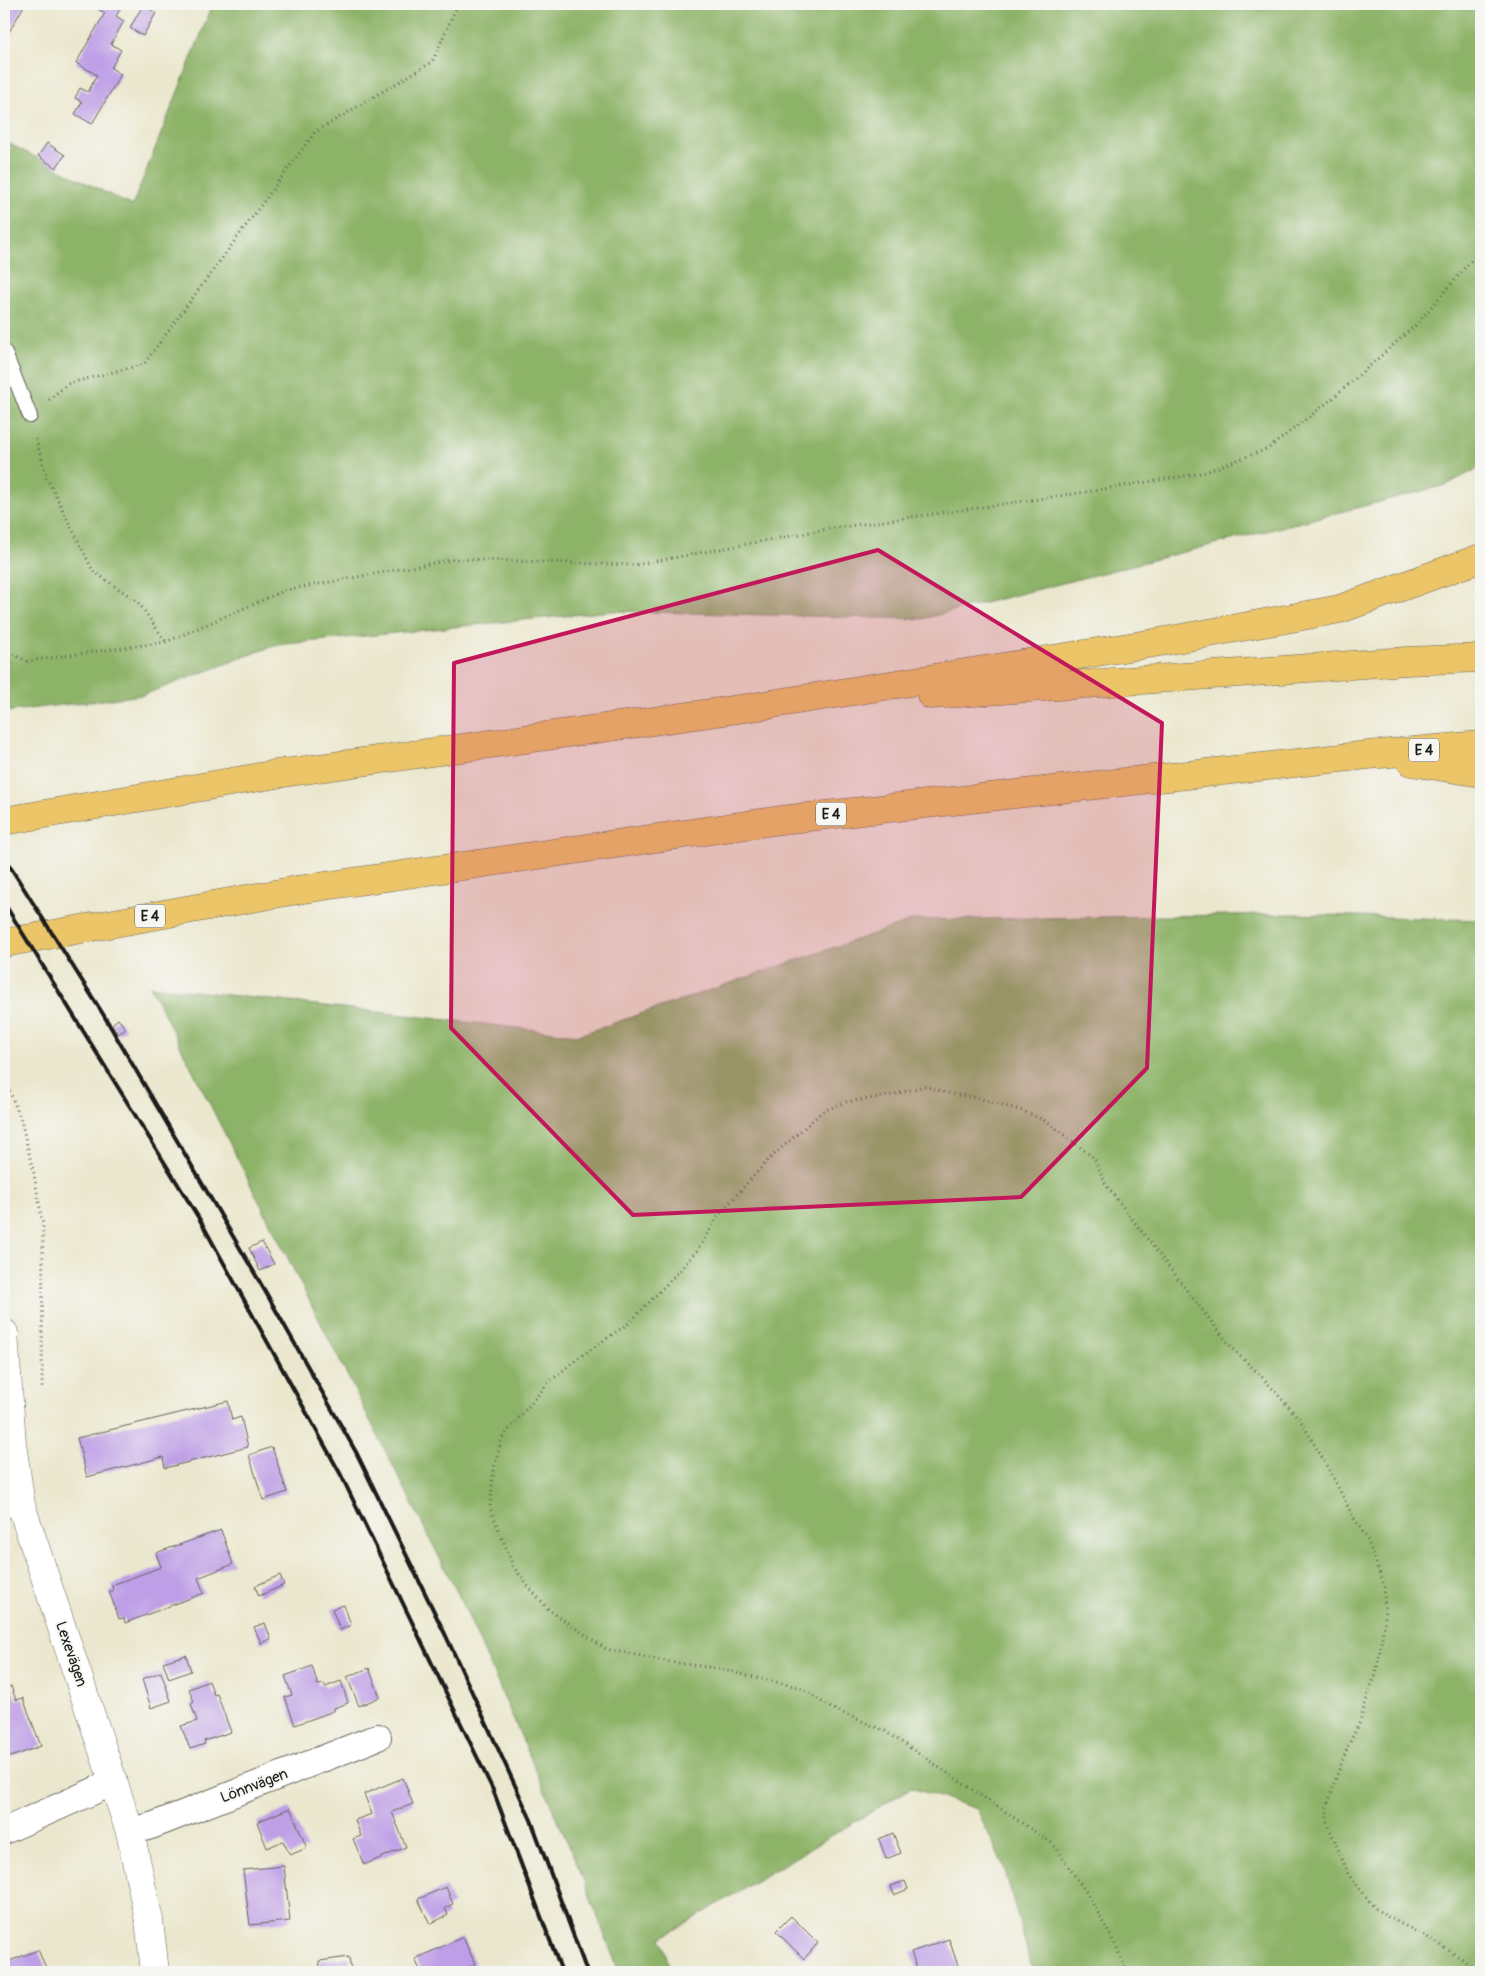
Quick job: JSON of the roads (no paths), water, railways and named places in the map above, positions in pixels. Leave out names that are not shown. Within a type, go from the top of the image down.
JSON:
[{"type":"highway","points":[[4,821],[283,773],[753,707],[1160,642],[1340,609],[1481,558]]},
{"type":"highway","points":[[753,707],[1397,662],[1481,658]]},
{"type":"highway","name":"E 4","points":[[4,943],[297,890],[781,820],[1368,755],[1481,745]]},
{"type":"highway","points":[[1368,755],[1481,773]]},
{"type":"street","name":"Lexevägen","points":[[4,1332],[12,1443],[13,1504],[114,1782],[130,1832],[149,1920],[155,1972]]},
{"type":"street","name":"Lönnvägen","points":[[130,1832],[378,1738]]},
{"type":"street","points":[[4,1831],[114,1782]]},
{"type":"lane","points":[[4,351],[30,416]]},
{"type":"railway","points":[[4,857],[103,1014],[265,1291],[356,1452],[446,1636],[531,1820],[587,1972]]},
{"type":"railway","points":[[4,903],[200,1220],[341,1475],[493,1790],[562,1972]]}]
